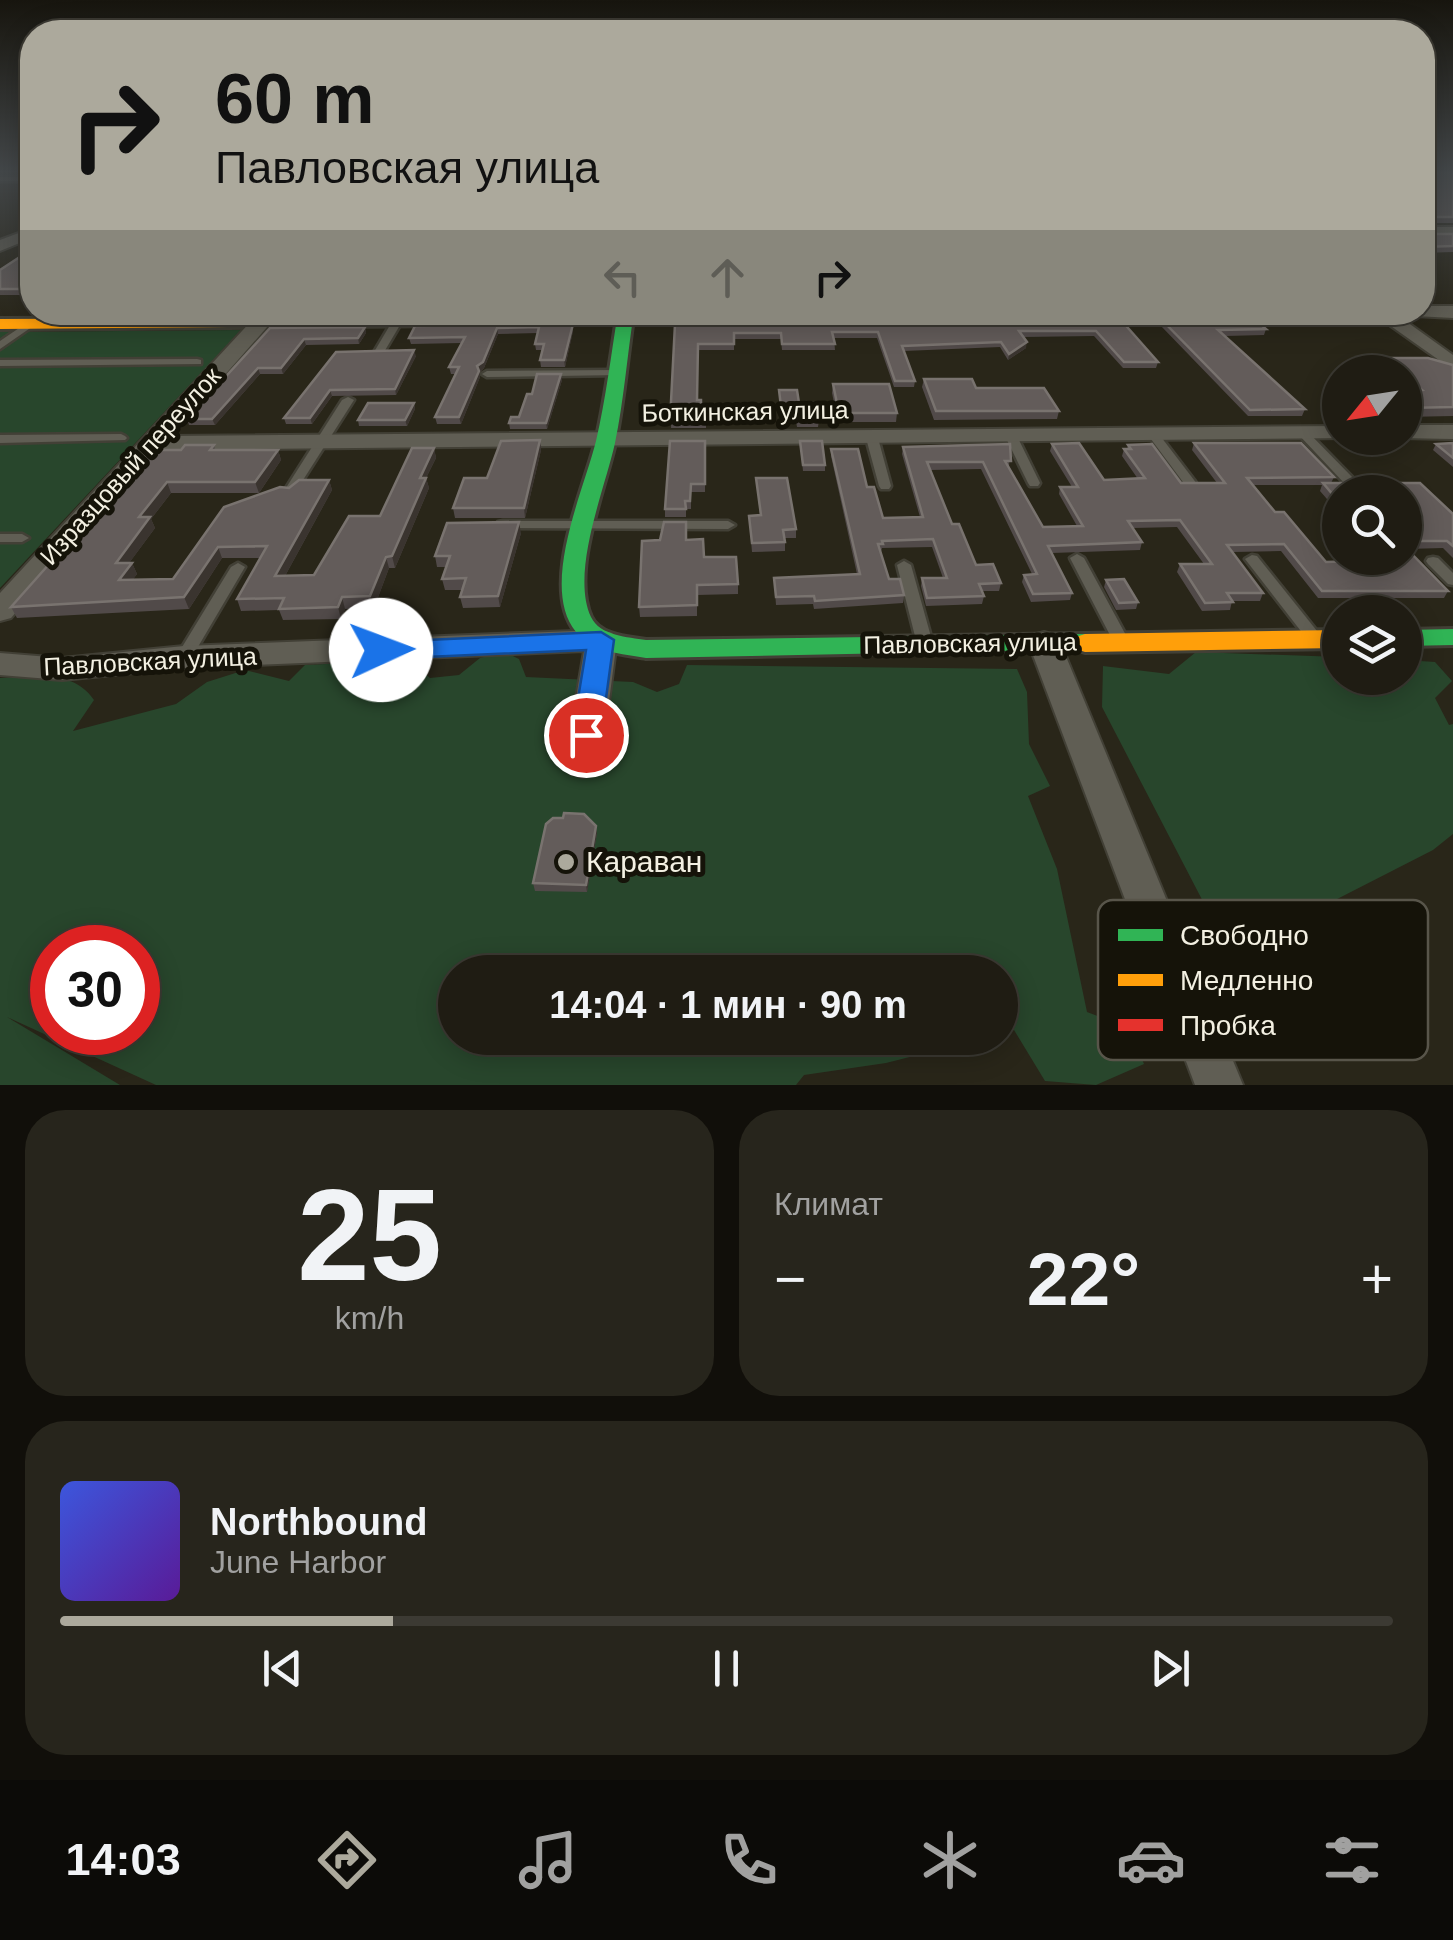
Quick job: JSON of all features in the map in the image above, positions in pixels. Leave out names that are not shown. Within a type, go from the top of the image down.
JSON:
[{"type":"street","name":"Изразцовый переулок","points":[[0,611],[258,325]]},
{"type":"street","points":[[583,763],[601,640],[579,620],[575,599],[578,559],[605,440],[624,325]]},
{"type":"street","points":[[1400,325],[1453,364]]},
{"type":"street","points":[[1422,432],[1453,432]]},
{"type":"street","name":"Боткинская улица","points":[[151,443],[1322,433]]},
{"type":"street","points":[[1422,638],[1453,637]]},
{"type":"street","name":"Павловская улица","points":[[0,664],[62,669],[184,657],[601,640],[646,649],[1322,640]]},
{"type":"street","points":[[1044,642],[1146,900]]},
{"type":"street","points":[[1209,1060],[1219,1085]]},
{"type":"lane","points":[[0,346],[30,325]]},
{"type":"lane","points":[[379,352],[395,325]]},
{"type":"lane","points":[[0,363],[197,362]]},
{"type":"lane","points":[[486,374],[616,373]]},
{"type":"lane","points":[[290,491],[348,400]]},
{"type":"lane","points":[[1304,433],[1343,475]]},
{"type":"lane","points":[[1154,435],[1190,483]]},
{"type":"lane","points":[[1011,436],[1034,483]]},
{"type":"lane","points":[[0,439],[121,438]]},
{"type":"lane","points":[[872,438],[885,486]]},
{"type":"lane","points":[[496,525],[728,525]]},
{"type":"lane","points":[[0,538],[22,538]]},
{"type":"lane","points":[[1077,558],[1121,640]]},
{"type":"lane","points":[[1252,559],[1315,640]]},
{"type":"lane","points":[[1433,561],[1453,581]]},
{"type":"lane","points":[[904,565],[925,644]]},
{"type":"lane","points":[[184,657],[238,567]]},
{"type":"green space","points":[[241,330],[0,588],[0,332]]},
{"type":"green space","points":[[504,652],[519,659],[526,677],[633,682],[657,692],[679,684],[687,665],[1017,669],[1027,692],[1029,744],[1050,786],[1028,796],[1057,869],[1087,1012],[1098,1016],[1098,1060],[1142,1060],[1144,1064],[1096,1085],[1045,1081],[1018,1037],[1018,955],[438,955],[438,1055],[918,1055],[804,1075],[796,1085],[156,1085],[90,1055],[160,1055],[160,925],[30,925],[30,1027],[7,1017],[30,1031],[30,1055],[70,1055],[120,1085],[0,1085],[0,678],[52,677],[85,690],[94,700],[73,731],[176,704],[207,682],[245,670],[289,681],[305,665],[409,660],[430,678],[459,675],[480,658]]},
{"type":"green space","points":[[1196,652],[1322,656],[1322,695],[1422,695],[1422,661],[1435,662],[1452,681],[1435,698],[1449,725],[1453,724],[1453,834],[1433,850],[1335,900],[1202,900],[1102,707],[1103,666],[1169,674]]},
{"type":"building","points":[[1435,234],[1453,234],[1453,246],[1435,247]]},
{"type":"building","points":[[20,257],[20,289],[0,289],[0,270]]},
{"type":"building","points":[[573,325],[564,360],[540,360],[544,344],[535,344],[539,327],[497,328],[483,362],[477,366],[479,371],[459,417],[435,417],[459,367],[449,367],[465,337],[409,338],[415,326]]},
{"type":"building","points":[[675,325],[1125,325],[1158,362],[1124,362],[1096,331],[1019,331],[1027,342],[1009,354],[1001,342],[902,346],[915,381],[895,381],[878,332],[832,332],[835,344],[782,344],[781,333],[734,333],[734,344],[698,344],[697,400],[701,400],[701,408],[706,408],[706,421],[670,421]]},
{"type":"building","points":[[1167,325],[1261,325],[1266,329],[1218,330],[1305,409],[1250,410]]},
{"type":"building","points":[[365,327],[358,338],[304,339],[281,368],[258,368],[212,419],[187,419],[270,328]]},
{"type":"building","points":[[414,350],[395,389],[330,390],[310,418],[284,418],[336,352]]},
{"type":"building","points":[[1422,358],[1453,365],[1453,407],[1422,408]]},
{"type":"building","points":[[537,374],[561,374],[546,423],[509,423],[511,417],[519,417],[527,394],[532,394]]},
{"type":"building","points":[[924,379],[972,379],[976,388],[1044,388],[1059,411],[936,411]]},
{"type":"building","points":[[833,384],[889,384],[897,413],[839,413]]},
{"type":"building","points":[[779,390],[797,390],[799,403],[816,403],[819,420],[797,421],[797,415],[782,415]]},
{"type":"building","points":[[368,403],[414,403],[405,420],[358,420]]},
{"type":"building","points":[[540,440],[524,508],[453,508],[464,478],[487,478],[501,441]]},
{"type":"building","points":[[670,441],[705,441],[705,484],[691,484],[686,509],[665,509]]},
{"type":"building","points":[[800,441],[822,441],[825,465],[803,465]]},
{"type":"building","points":[[1079,443],[1104,480],[1145,478],[1124,449],[1131,449],[1128,445],[1152,444],[1181,483],[1225,483],[1194,443],[1301,443],[1332,475],[1247,478],[1275,512],[1284,512],[1322,557],[1322,575],[1422,575],[1422,564],[1448,591],[1322,591],[1284,544],[1227,545],[1263,593],[1227,593],[1233,602],[1205,603],[1180,564],[1212,564],[1180,520],[1128,521],[1142,542],[1048,546],[1072,593],[1033,594],[1024,575],[1037,574],[983,462],[927,462],[952,524],[959,524],[976,565],[993,564],[1001,583],[979,584],[984,596],[927,598],[922,578],[947,578],[933,539],[882,541],[878,544],[889,579],[900,579],[904,595],[815,601],[814,596],[776,597],[774,578],[860,574],[831,449],[858,449],[867,487],[874,487],[883,518],[923,517],[903,447],[1010,444],[1011,461],[1005,461],[1043,527],[1083,526],[1060,487],[1078,487],[1052,444]]},
{"type":"building","points":[[1453,443],[1453,458],[1436,444]]},
{"type":"building","points":[[185,445],[214,445],[210,450],[278,450],[255,482],[167,482],[139,517],[150,517],[116,563],[132,563],[119,580],[173,579],[224,507],[280,487],[289,488],[299,480],[329,480],[275,576],[314,575],[349,516],[380,516],[412,448],[434,448],[420,478],[426,478],[370,596],[342,597],[338,607],[279,609],[284,598],[237,599],[267,546],[218,547],[184,597],[11,607],[146,455],[156,450],[181,450]]},
{"type":"building","points":[[756,478],[787,478],[796,529],[783,530],[785,542],[752,543],[749,516],[761,515]]},
{"type":"building","points":[[1422,485],[1453,514],[1453,546],[1447,541],[1422,541]]},
{"type":"building","points":[[519,522],[498,596],[460,597],[466,578],[442,579],[450,556],[435,556],[447,523]]},
{"type":"building","points":[[664,522],[686,522],[686,540],[703,539],[704,557],[736,557],[738,584],[697,585],[697,605],[639,607],[642,541],[660,540]]},
{"type":"building","points":[[1124,579],[1138,602],[1119,603],[1106,580]]},
{"type":"building","name":"Караван","points":[[564,813],[584,814],[596,826],[586,885],[533,883],[546,824],[553,818],[563,818]]},
{"type":"traffic: fast","points":[[624,325],[608,426],[574,578],[579,617],[590,632],[608,641],[646,649],[1085,643]]},
{"type":"traffic: fast","points":[[1422,638],[1453,637]]},
{"type":"traffic: slow","points":[[0,324],[20,324]]},
{"type":"traffic: slow","points":[[1085,643],[1322,639]]},
{"type":"place","name":"Караван","points":[[566,862]]},
{"type":"route","points":[[381,650],[601,640],[586,735]]}]
